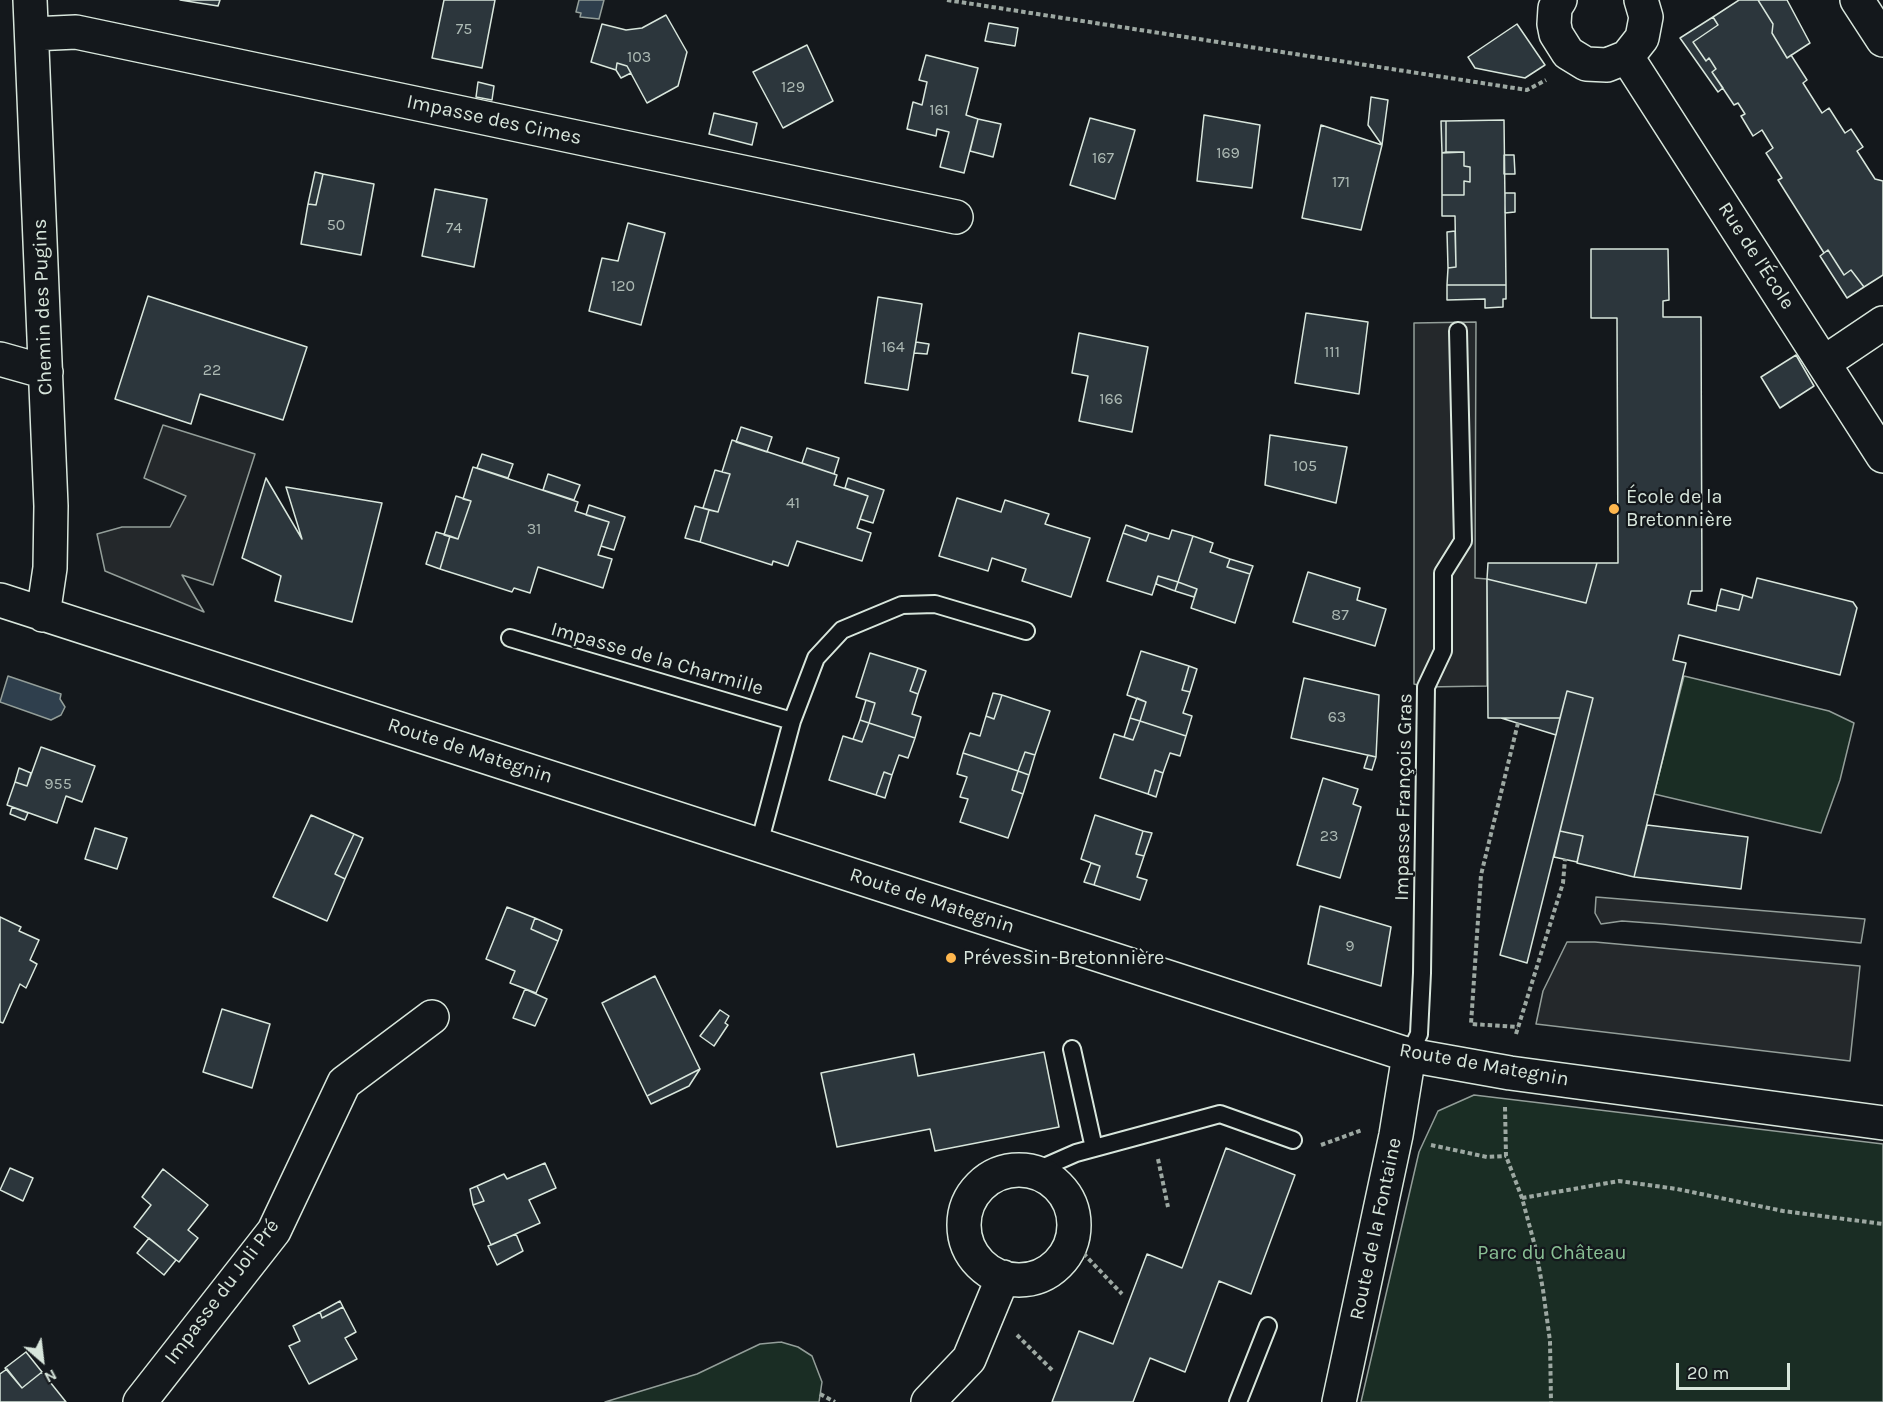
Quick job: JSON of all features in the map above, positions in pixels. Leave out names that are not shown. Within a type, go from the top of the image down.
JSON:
[{"type":"street","name":"Chemin des Pugins","points":[[30,0],[51,506],[50,568],[43,615]]},
{"type":"street","points":[[1560,0],[1555,8],[1554,24],[1556,34],[1568,53],[1586,63],[1607,65],[1627,57],[1642,38],[1646,17],[1641,0]]},
{"type":"street","points":[[1857,0],[1883,40]]},
{"type":"street","name":"Impasse des Cimes","points":[[32,34],[76,32],[956,217]]},
{"type":"street","name":"Rue de l'École","points":[[1627,57],[1883,456]]},
{"type":"street","points":[[1824,362],[1883,323]]},
{"type":"street","points":[[0,359],[46,372]]},
{"type":"street","name":"Route de Mategnin","points":[[0,600],[1408,1055],[1510,1073],[1883,1123]]},
{"type":"street","name":"Impasse du Joli Pré","points":[[140,1402],[274,1231],[344,1083],[432,1017]]},
{"type":"street","name":"Route de la Fontaine","points":[[1339,1402],[1396,1135],[1408,1055]]},
{"type":"street","points":[[1007,1171],[1035,1171],[1062,1190],[1073,1212],[1074,1231],[1069,1249],[1057,1265],[1041,1275],[1022,1280],[1003,1277],[989,1271],[975,1257],[966,1240],[966,1209],[975,1192],[989,1179],[1007,1171]]},
{"type":"street","points":[[928,1402],[969,1359],[1003,1277]]},
{"type":"lane","name":"Impasse François Gras","points":[[1408,1055],[1419,1034],[1422,973],[1426,687],[1443,651],[1443,573],[1464,541],[1458,331]]},
{"type":"lane","points":[[759,844],[792,721],[816,658],[842,630],[902,605],[935,604],[1026,631]]},
{"type":"lane","name":"Impasse de la Charmille","points":[[510,638],[792,721]]},
{"type":"lane","points":[[1072,1049],[1094,1148]]},
{"type":"lane","points":[[1035,1171],[1094,1148],[1220,1113],[1293,1140]]},
{"type":"lane","points":[[1238,1402],[1268,1326]]},
{"type":"path","points":[[947,0],[1527,90],[1542,84],[1568,53]]},
{"type":"path","points":[[1518,723],[1481,875],[1471,1024],[1518,1027]]},
{"type":"path","points":[[1516,1034],[1563,882],[1565,859]]},
{"type":"path","points":[[1505,1103],[1506,1156],[1522,1198],[1536,1251],[1550,1341],[1551,1402]]},
{"type":"path","points":[[1293,1140],[1310,1149],[1357,1131],[1369,1130]]},
{"type":"path","points":[[1152,1132],[1168,1207]]},
{"type":"path","points":[[1430,1144],[1479,1156],[1506,1156]]},
{"type":"path","points":[[1522,1198],[1619,1181],[1677,1189],[1783,1211],[1883,1224]]},
{"type":"path","points":[[1069,1249],[1084,1254],[1122,1294]]},
{"type":"path","points":[[988,1314],[1014,1332],[1054,1372]]},
{"type":"path","points":[[820,1394],[835,1402]]},
{"type":"green space","points":[[1684,676],[1829,711],[1854,723],[1840,780],[1821,833],[1654,794]]},
{"type":"green space","name":"Parc du Château","points":[[1474,1095],[1883,1144],[1883,1402],[1361,1402],[1419,1152],[1438,1111]]},
{"type":"green space","points":[[781,1342],[798,1347],[812,1356],[822,1382],[819,1402],[605,1402],[697,1374],[760,1344]]},
{"type":"shaded area","points":[[1476,322],[1475,578],[1487,579],[1487,686],[1426,687],[1414,684],[1414,323]]},
{"type":"shaded area","points":[[163,425],[255,454],[213,585],[182,575],[204,612],[105,571],[97,534],[122,527],[170,527],[186,496],[144,478]]},
{"type":"shaded area","points":[[1596,897],[1865,919],[1861,943],[1622,921],[1601,924],[1595,913]]},
{"type":"shaded area","points":[[1567,942],[1595,942],[1860,966],[1850,1061],[1536,1024],[1543,991]]},
{"type":"water","points":[[579,0],[604,0],[599,19],[580,17],[581,13],[576,12]]},
{"type":"water","points":[[8,676],[61,694],[60,699],[65,707],[61,715],[51,720],[0,702]]},
{"type":"building","points":[[180,0],[220,0],[218,6]]},
{"type":"building","points":[[444,0],[495,0],[482,68],[432,58]]},
{"type":"building","points":[[1739,0],[1758,0],[1773,24],[1772,33],[1787,58],[1791,55],[1807,80],[1803,83],[1822,113],[1829,108],[1845,133],[1851,129],[1863,147],[1857,151],[1875,179],[1883,181],[1883,275],[1864,287],[1851,270],[1844,275],[1828,250],[1824,253],[1778,180],[1782,178],[1766,153],[1773,148],[1762,130],[1753,136],[1741,116],[1745,114],[1738,103],[1734,105],[1712,72],[1716,69],[1709,58],[1706,61],[1693,42],[1718,25],[1713,17]]},
{"type":"building","points":[[1758,0],[1787,0],[1810,43],[1787,58],[1772,33],[1773,24]]},
{"type":"building","points":[[666,15],[687,52],[678,86],[647,103],[627,66],[617,63],[616,70],[591,62],[602,24],[626,30],[642,28]]},
{"type":"building","points":[[1713,17],[1718,25],[1693,42],[1706,61],[1709,58],[1716,69],[1712,72],[1723,88],[1718,92],[1680,38]]},
{"type":"building","points":[[989,23],[1018,28],[1015,46],[985,41]]},
{"type":"building","points":[[1517,24],[1545,65],[1525,78],[1475,68],[1468,57]]},
{"type":"building","points":[[807,45],[833,101],[783,128],[753,72]]},
{"type":"building","points":[[926,55],[978,68],[966,115],[978,119],[964,173],[940,167],[949,132],[937,129],[936,136],[907,129],[913,102],[922,105],[927,82],[919,80]]},
{"type":"building","points":[[617,63],[627,66],[631,73],[621,78],[616,70]]},
{"type":"building","points":[[478,82],[494,86],[492,100],[476,97]]},
{"type":"building","points":[[1371,97],[1388,100],[1382,145],[1368,125]]},
{"type":"building","points":[[714,113],[757,123],[752,145],[709,134]]},
{"type":"building","points":[[1204,115],[1260,125],[1252,188],[1197,181]]},
{"type":"building","points":[[1090,118],[1135,130],[1115,199],[1070,185]]},
{"type":"building","points":[[978,119],[1001,124],[993,157],[970,151]]},
{"type":"building","points":[[1504,120],[1506,285],[1447,285],[1448,268],[1456,267],[1455,216],[1442,216],[1442,195],[1464,195],[1464,181],[1470,182],[1470,167],[1464,166],[1464,152],[1446,152],[1446,121]]},
{"type":"building","points":[[1441,121],[1446,121],[1446,152],[1442,153]]},
{"type":"building","points":[[1321,125],[1382,145],[1361,230],[1302,218]]},
{"type":"building","points":[[1464,152],[1464,166],[1470,167],[1470,182],[1464,181],[1464,195],[1442,195],[1442,153]]},
{"type":"building","points":[[1504,155],[1514,155],[1515,174],[1504,174]]},
{"type":"building","points":[[315,172],[323,174],[316,205],[308,204]]},
{"type":"building","points":[[323,174],[374,184],[361,255],[301,244],[308,204],[316,205]]},
{"type":"building","points":[[435,189],[487,199],[474,267],[422,256]]},
{"type":"building","points":[[1505,193],[1515,193],[1515,212],[1505,213]]},
{"type":"building","points":[[628,223],[665,233],[641,325],[589,311],[602,258],[618,261]]},
{"type":"building","points":[[1455,231],[1456,267],[1448,268],[1447,232]]},
{"type":"building","points":[[1591,249],[1668,249],[1669,300],[1663,301],[1663,317],[1701,317],[1702,591],[1691,591],[1688,604],[1716,611],[1717,605],[1739,610],[1743,595],[1752,598],[1757,578],[1853,602],[1857,608],[1840,675],[1679,635],[1673,660],[1686,663],[1634,877],[1577,863],[1583,836],[1560,831],[1593,698],[1567,691],[1560,718],[1488,718],[1487,579],[1586,603],[1597,563],[1618,563],[1617,318],[1591,318]]},
{"type":"building","points":[[1828,250],[1844,275],[1851,270],[1864,287],[1847,298],[1820,256]]},
{"type":"building","points":[[1447,285],[1506,285],[1506,299],[1503,299],[1503,307],[1485,308],[1485,299],[1447,300]]},
{"type":"building","points":[[148,296],[307,347],[283,420],[200,394],[191,424],[115,399]]},
{"type":"building","points":[[878,297],[922,304],[908,390],[865,383]]},
{"type":"building","points":[[1306,313],[1368,322],[1359,394],[1295,383]]},
{"type":"building","points":[[1079,333],[1148,347],[1132,432],[1079,421],[1088,376],[1072,373]]},
{"type":"building","points":[[916,342],[929,344],[927,354],[914,353]]},
{"type":"building","points":[[1796,355],[1814,386],[1780,408],[1761,377]]},
{"type":"building","points":[[741,427],[772,437],[767,452],[736,442]]},
{"type":"building","points":[[1270,435],[1347,447],[1336,503],[1265,485]]},
{"type":"building","points":[[732,440],[837,475],[834,485],[868,496],[857,528],[871,533],[862,561],[797,541],[788,566],[773,561],[772,565],[700,542],[709,510],[718,512],[730,474],[722,472]]},
{"type":"building","points":[[807,448],[839,458],[834,474],[802,463]]},
{"type":"building","points":[[482,454],[513,464],[508,478],[477,468]]},
{"type":"building","points":[[473,467],[578,502],[575,511],[609,522],[598,555],[612,559],[603,588],[538,567],[530,593],[514,588],[512,592],[440,569],[450,536],[458,539],[471,501],[463,499]]},
{"type":"building","points":[[715,470],[730,474],[718,512],[703,508]]},
{"type":"building","points":[[548,474],[580,485],[574,500],[543,490]]},
{"type":"building","points":[[266,478],[302,539],[286,487],[382,503],[352,622],[275,601],[281,576],[242,558]]},
{"type":"building","points":[[848,478],[884,490],[873,523],[860,519],[868,496],[845,488]]},
{"type":"building","points":[[456,496],[471,501],[458,539],[444,535]]},
{"type":"building","points":[[957,498],[1001,512],[1005,500],[1049,514],[1045,524],[1090,538],[1071,597],[1022,581],[1026,569],[992,558],[988,571],[939,556]]},
{"type":"building","points":[[589,505],[625,517],[614,550],[601,546],[609,522],[586,515]]},
{"type":"building","points":[[695,506],[709,510],[700,542],[685,538]]},
{"type":"building","points":[[1126,525],[1149,533],[1146,541],[1123,533]]},
{"type":"building","points":[[1172,530],[1193,536],[1178,582],[1158,576],[1152,595],[1107,581],[1123,533],[1146,541],[1149,533],[1169,539]]},
{"type":"building","points":[[436,532],[450,536],[440,569],[426,564]]},
{"type":"building","points":[[1193,536],[1213,543],[1210,552],[1230,559],[1227,567],[1250,574],[1235,623],[1191,608],[1197,589],[1178,582]]},
{"type":"building","points":[[1230,559],[1253,566],[1250,574],[1227,567]]},
{"type":"building","points":[[1488,563],[1597,563],[1586,603],[1487,579]]},
{"type":"building","points":[[1308,572],[1360,588],[1357,600],[1386,609],[1375,646],[1293,622]]},
{"type":"building","points":[[1158,576],[1178,582],[1175,591],[1156,584]]},
{"type":"building","points":[[1178,582],[1197,589],[1194,597],[1175,591]]},
{"type":"building","points":[[1721,589],[1743,595],[1739,610],[1717,605]]},
{"type":"building","points":[[1141,651],[1189,666],[1182,690],[1190,692],[1183,713],[1192,716],[1186,736],[1140,721],[1146,702],[1127,695]]},
{"type":"building","points":[[870,653],[918,668],[910,691],[918,694],[912,714],[921,717],[915,738],[869,723],[875,703],[856,697]]},
{"type":"building","points":[[1189,666],[1197,669],[1190,692],[1182,690]]},
{"type":"building","points":[[918,668],[926,671],[918,694],[910,691]]},
{"type":"building","points":[[1304,678],[1379,695],[1376,757],[1291,738]]},
{"type":"building","points":[[1567,691],[1593,698],[1527,963],[1500,955]]},
{"type":"building","points":[[993,693],[1002,695],[994,719],[986,716]]},
{"type":"building","points":[[1002,695],[1050,711],[1035,755],[1025,752],[1018,771],[963,753],[970,733],[980,736],[986,716],[994,719]]},
{"type":"building","points":[[1137,698],[1146,702],[1140,721],[1130,718]]},
{"type":"building","points":[[866,700],[875,703],[869,723],[860,720]]},
{"type":"building","points":[[1130,718],[1140,721],[1133,740],[1124,737]]},
{"type":"building","points":[[1501,718],[1560,718],[1556,735]]},
{"type":"building","points":[[860,720],[869,723],[862,742],[853,739]]},
{"type":"building","points":[[1140,721],[1186,736],[1180,756],[1170,753],[1163,773],[1155,770],[1148,794],[1100,778],[1114,734],[1133,740]]},
{"type":"building","points":[[869,723],[915,738],[908,758],[899,755],[892,775],[884,772],[876,795],[829,780],[843,736],[862,742]]},
{"type":"building","points":[[41,747],[95,766],[82,802],[66,796],[57,823],[7,805],[15,782],[27,786]]},
{"type":"building","points":[[1025,752],[1035,755],[1029,775],[1018,771]]},
{"type":"building","points":[[963,753],[1018,771],[1012,790],[1023,794],[1008,838],[960,822],[968,799],[960,797],[967,777],[957,774]]},
{"type":"building","points":[[1368,755],[1376,757],[1372,770],[1364,768]]},
{"type":"building","points":[[19,768],[31,773],[27,786],[15,782]]},
{"type":"building","points":[[1155,770],[1163,773],[1156,797],[1148,794]]},
{"type":"building","points":[[1018,771],[1029,775],[1023,794],[1012,790]]},
{"type":"building","points":[[884,772],[892,775],[885,798],[876,795]]},
{"type":"building","points":[[1323,778],[1358,789],[1353,804],[1361,807],[1340,878],[1297,865]]},
{"type":"building","points":[[12,807],[28,813],[25,820],[10,814]]},
{"type":"building","points":[[311,815],[354,834],[335,874],[345,879],[327,921],[273,897]]},
{"type":"building","points":[[1095,815],[1143,831],[1136,854],[1144,856],[1137,877],[1147,880],[1140,900],[1094,885],[1100,866],[1081,859]]},
{"type":"building","points":[[1647,825],[1748,837],[1741,889],[1634,877]]},
{"type":"building","points":[[95,828],[127,838],[117,869],[85,859]]},
{"type":"building","points":[[1143,831],[1152,833],[1144,856],[1136,854]]},
{"type":"building","points":[[1560,831],[1583,836],[1577,862],[1554,857]]},
{"type":"building","points":[[354,834],[363,838],[345,879],[335,874]]},
{"type":"building","points":[[1091,863],[1100,866],[1094,885],[1084,882]]},
{"type":"building","points":[[1320,906],[1391,927],[1381,986],[1308,964]]},
{"type":"building","points":[[507,907],[535,918],[531,929],[558,941],[536,993],[510,983],[515,971],[486,959]]},
{"type":"building","points":[[0,917],[21,927],[19,931],[39,940],[30,960],[37,964],[26,988],[20,984],[3,1023],[0,1022]]},
{"type":"building","points":[[535,918],[562,930],[558,941],[531,929]]},
{"type":"building","points":[[655,976],[700,1069],[647,1096],[602,1003]]},
{"type":"building","points":[[525,989],[547,999],[535,1026],[513,1018]]},
{"type":"building","points":[[222,1009],[270,1024],[252,1088],[203,1072]]},
{"type":"building","points":[[720,1010],[729,1016],[725,1023],[728,1025],[714,1046],[700,1036]]},
{"type":"building","points":[[1044,1052],[1059,1127],[935,1151],[930,1129],[837,1147],[821,1073],[914,1054],[918,1076]]},
{"type":"building","points":[[700,1069],[689,1086],[651,1104],[647,1096]]},
{"type":"building","points":[[1226,1148],[1295,1175],[1251,1294],[1219,1281],[1185,1372],[1150,1358],[1133,1402],[1052,1402],[1079,1331],[1113,1344],[1147,1254],[1182,1268]]},
{"type":"building","points":[[545,1163],[556,1188],[529,1200],[540,1223],[491,1245],[473,1205],[484,1201],[477,1186],[504,1174],[507,1179]]},
{"type":"building","points":[[10,1168],[33,1178],[23,1201],[0,1190]]},
{"type":"building","points":[[163,1169],[208,1205],[188,1230],[198,1238],[179,1262],[134,1227],[151,1205],[142,1197]]},
{"type":"building","points":[[477,1186],[484,1201],[473,1205],[470,1189]]},
{"type":"building","points":[[516,1234],[523,1251],[497,1265],[488,1246]]},
{"type":"building","points":[[149,1238],[176,1260],[164,1275],[137,1253]]},
{"type":"building","points":[[340,1301],[343,1307],[322,1318],[320,1312]]},
{"type":"building","points":[[343,1307],[356,1332],[345,1338],[357,1359],[309,1384],[289,1346],[300,1341],[293,1326],[320,1312],[322,1318]]},
{"type":"building","points":[[26,1352],[42,1372],[22,1388],[5,1368]]},
{"type":"building","points":[[7,1369],[22,1388],[42,1372],[66,1402],[0,1402],[0,1374]]},
{"type":"place","name":"École de la Bretonnière","points":[[1614,509]]},
{"type":"place","name":"Prévessin-Bretonnière","points":[[951,958]]}]
